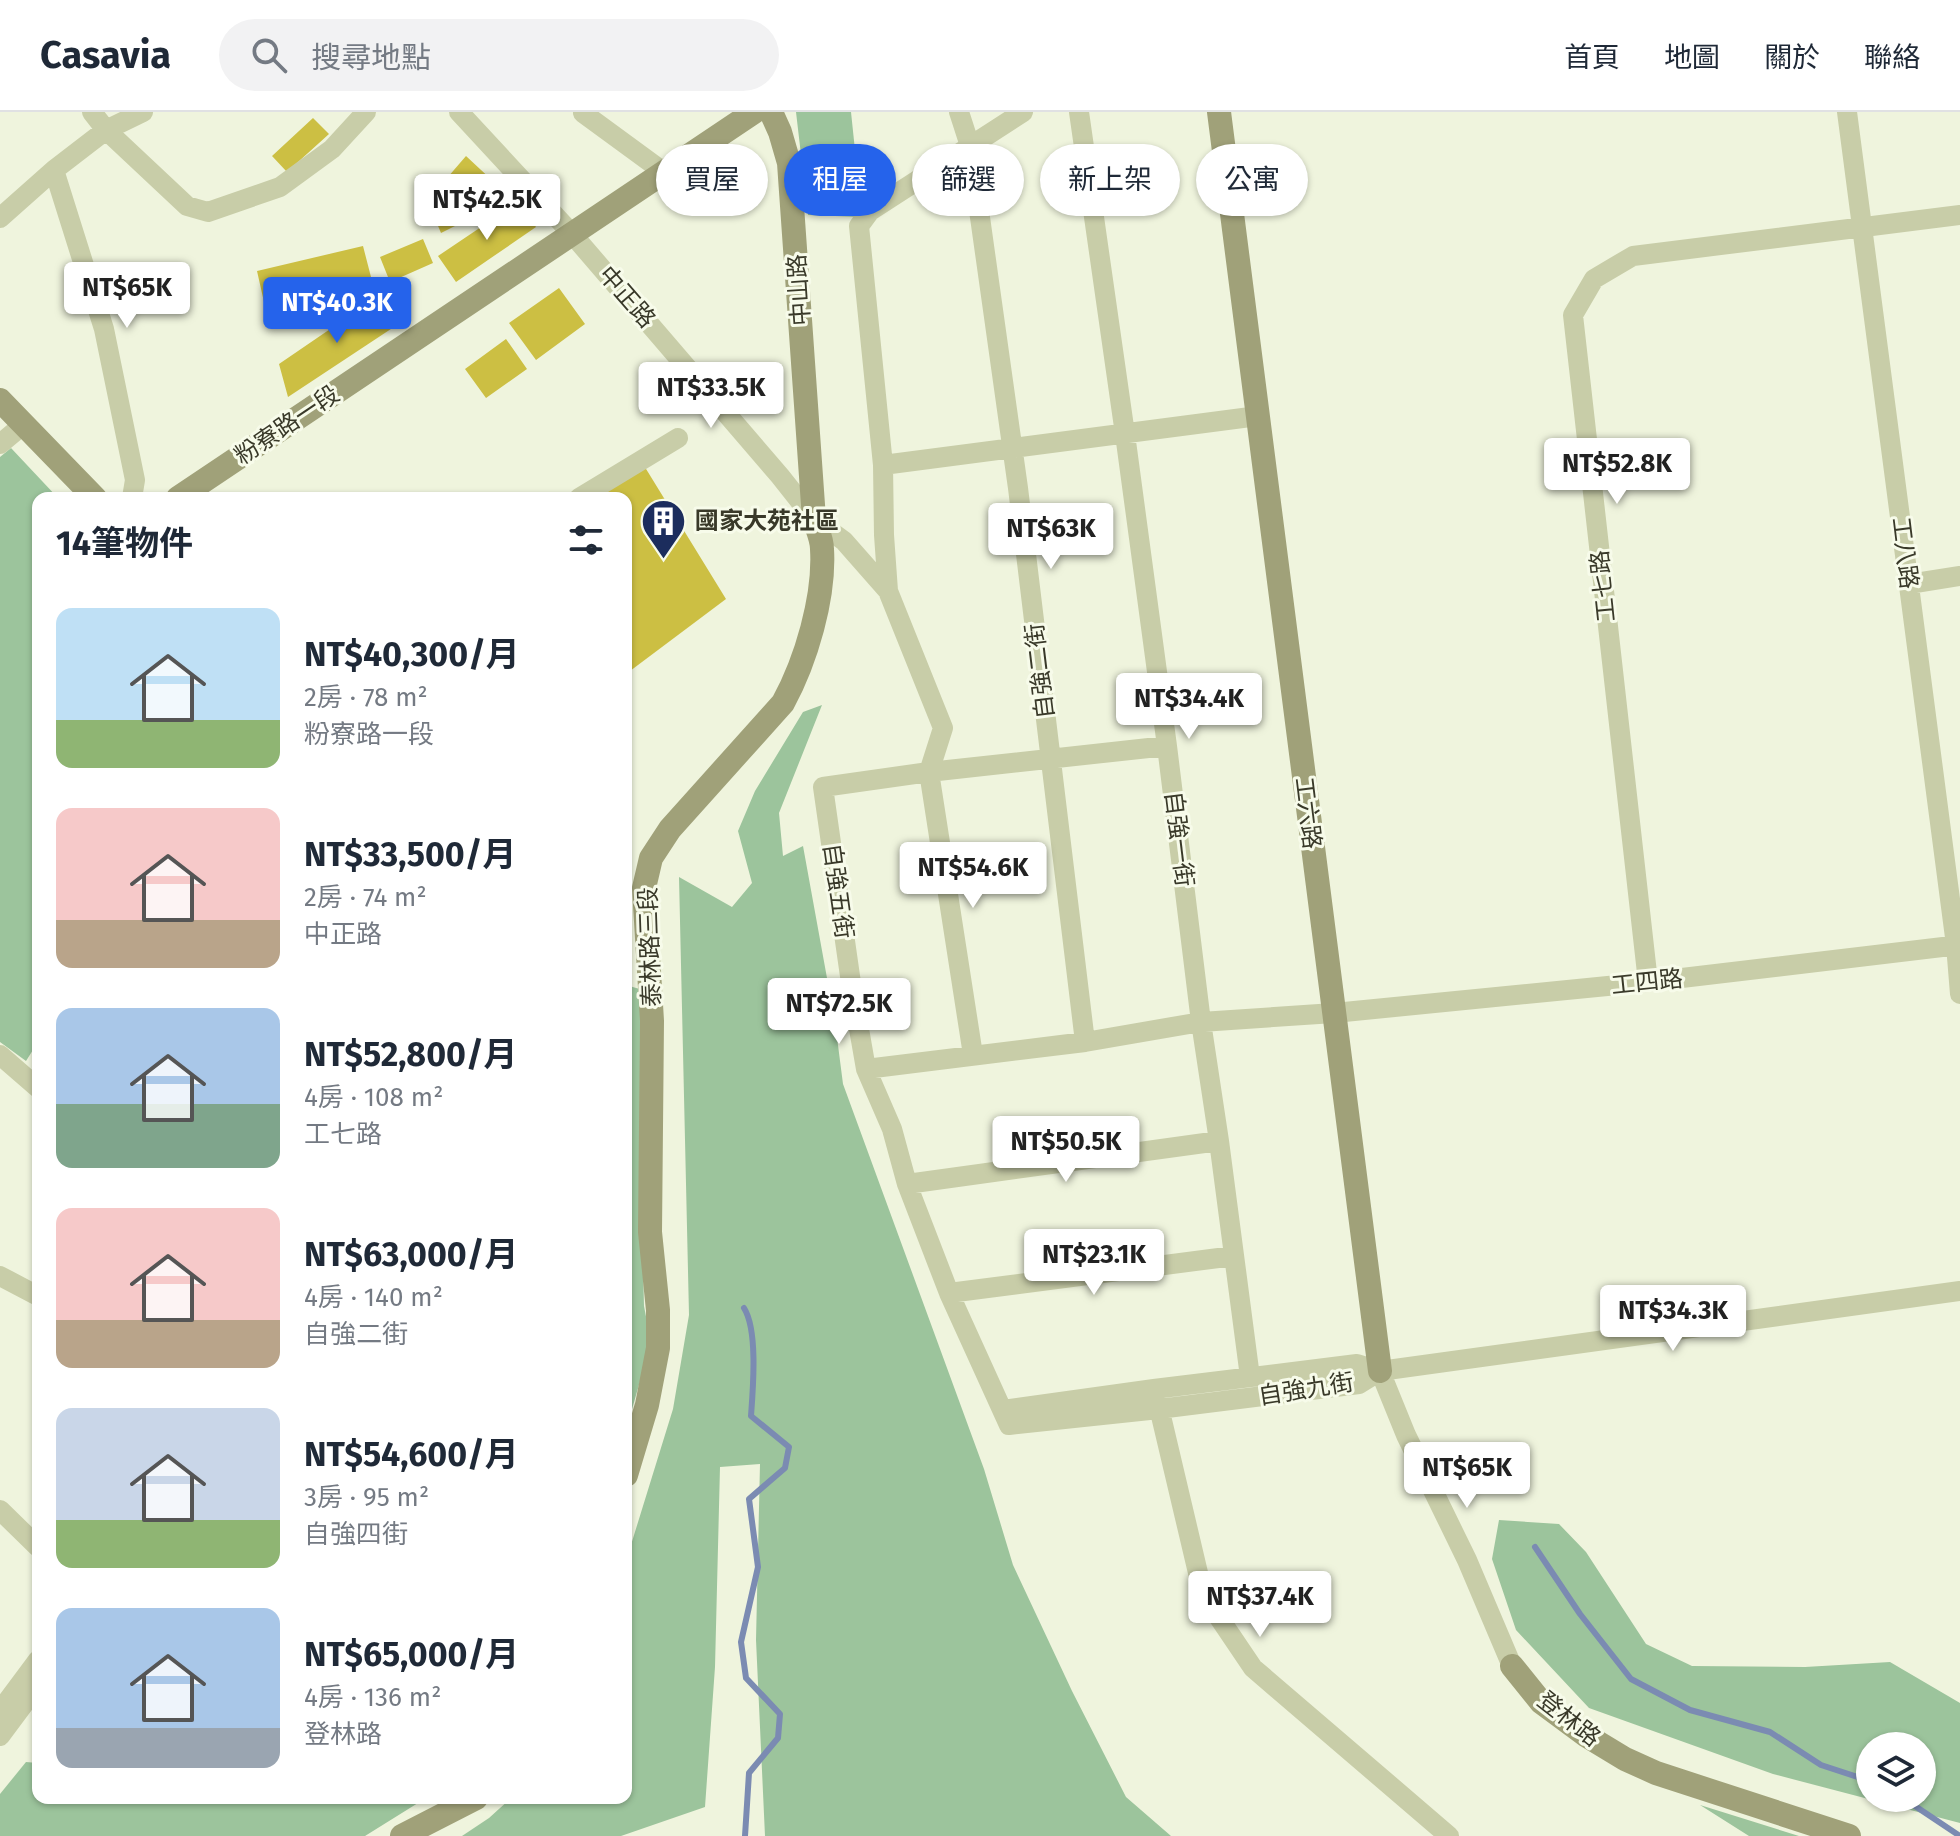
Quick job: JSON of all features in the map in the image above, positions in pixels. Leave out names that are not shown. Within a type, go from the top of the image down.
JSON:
[{"type":"main road","name":"粉寮路一段","points":[[707,144],[754,112]]},
{"type":"main road","name":"中山路","points":[[771,112],[789,163],[814,519]]},
{"type":"main road","name":"工六路","points":[[1219,112],[1380,1371]]},
{"type":"main road","name":"粉寮路一段","points":[[187,492],[656,179]]},
{"type":"main road","points":[[0,400],[89,492]]},
{"type":"main road","name":"泰林路三段","points":[[632,1455],[647,1405],[658,1348],[658,1310],[650,1232],[652,1021],[644,888],[651,858],[670,829],[783,703],[793,686],[805,655],[822,575],[822,545],[814,519]]},
{"type":"main road","name":"登林路","points":[[1512,1666],[1541,1702],[1625,1759],[1656,1773],[1849,1836]]},
{"type":"main road","points":[[402,1836],[464,1804]]},
{"type":"street","points":[[92,112],[106,130],[187,206],[208,212],[280,187],[332,149],[366,112]]},
{"type":"street","points":[[0,218],[54,170],[106,130],[143,112]]},
{"type":"street","name":"中正路","points":[[459,112],[573,235],[814,519],[844,541],[888,591]]},
{"type":"street","name":"自強二街","points":[[959,112],[969,144]]},
{"type":"street","points":[[973,144],[1023,112]]},
{"type":"street","name":"自強一街","points":[[1079,112],[1125,434],[1250,1377]]},
{"type":"street","name":"工八路","points":[[1847,112],[1958,945],[1960,994]]},
{"type":"street","points":[[583,113],[656,166]]},
{"type":"street","points":[[54,170],[104,329],[135,480],[133,492]]},
{"type":"street","points":[[912,184],[870,211],[859,226],[883,465],[888,591],[943,728],[929,772],[973,1055]]},
{"type":"street","name":"工七路","points":[[1648,982],[1573,315],[1594,279],[1633,256],[1960,215]]},
{"type":"street","name":"自強二街","points":[[980,216],[1013,448],[1085,1042]]},
{"type":"street","points":[[883,465],[1258,416]]},
{"type":"street","points":[[0,444],[24,424]]},
{"type":"street","points":[[589,492],[678,438]]},
{"type":"street","points":[[1909,584],[1960,576]]},
{"type":"street","name":"自強五街","points":[[1003,1410],[949,1293],[907,1184],[892,1129],[866,1069],[823,787],[1167,746]]},
{"type":"street","name":"工四路","points":[[866,1069],[1085,1042],[1201,1022],[1334,1013],[1648,982],[1958,945]]},
{"type":"street","points":[[0,1055],[32,1078]]},
{"type":"street","points":[[907,1184],[1219,1141]]},
{"type":"street","points":[[949,1293],[1234,1256]]},
{"type":"street","points":[[0,1276],[32,1293]]},
{"type":"street","points":[[1380,1371],[1960,1291]]},
{"type":"street","name":"自強九街","points":[[1357,1364],[1380,1371],[1359,1384],[1009,1425],[1003,1410],[1357,1364]]},
{"type":"street","name":"登林路","points":[[1380,1371],[1406,1435],[1467,1560],[1512,1666]]},
{"type":"street","points":[[1154,1389],[1203,1594],[1211,1607],[1253,1668],[1449,1836]]},
{"type":"street","points":[[0,1510],[32,1541]]},
{"type":"street","points":[[0,1711],[32,1668]]},
{"type":"street","points":[[0,1736],[32,1693]]},
{"type":"green space","points":[[796,112],[851,112],[854,144],[800,144]]},
{"type":"green space","points":[[11,448],[52,492],[32,492],[32,1052],[26,1061],[0,1042],[0,457]]},
{"type":"green space","points":[[822,705],[779,813],[783,856],[803,846],[843,1084],[984,1469],[1013,1565],[1126,1797],[1171,1836],[765,1836],[756,1640],[760,1464],[720,1467],[715,1667],[705,1807],[621,1836],[462,1836],[504,1804],[632,1804],[632,1542],[673,1409],[689,1315],[679,877],[732,907],[752,883],[738,831],[755,791],[803,712]]},
{"type":"green space","points":[[632,987],[643,990],[640,1143],[644,1306],[651,1343],[632,1409]]},
{"type":"green space","points":[[1499,1520],[1559,1524],[1586,1552],[1646,1644],[1692,1666],[1805,1667],[1890,1662],[1960,1703],[1960,1823],[1918,1812],[1936,1812],[1936,1732],[1856,1732],[1856,1796],[1773,1774],[1589,1708],[1516,1630],[1492,1559]]},
{"type":"green space","points":[[26,1762],[32,1762],[32,1804],[416,1804],[365,1836],[0,1836],[0,1794]]},
{"type":"green space","points":[[1700,1805],[1799,1836],[1749,1836]]},
{"type":"building","points":[[313,118],[329,134],[287,172],[272,156]]},
{"type":"building","points":[[466,156],[511,198],[441,233],[423,190],[441,185]]},
{"type":"building","points":[[518,202],[536,227],[456,282],[438,256]]},
{"type":"building","points":[[423,239],[433,263],[390,282],[380,257]]},
{"type":"building","points":[[363,246],[371,277],[264,302],[257,271]]},
{"type":"building","points":[[559,288],[585,324],[536,360],[509,323]]},
{"type":"building","points":[[380,295],[400,323],[288,397],[279,364]]},
{"type":"building","points":[[506,339],[527,369],[486,398],[465,369]]},
{"type":"building","name":"國家大苑社區","points":[[643,464],[726,599],[632,670],[632,492],[597,492]]},
{"type":"waterway","points":[[744,1308],[753,1345],[751,1416],[789,1447],[785,1468],[749,1499],[758,1567],[741,1642],[746,1678],[780,1714],[778,1738],[749,1773],[745,1836]]},
{"type":"waterway","points":[[1535,1547],[1580,1614],[1631,1679],[1690,1710],[1770,1732],[1821,1765],[1856,1776]]},
{"type":"waterway","points":[[1924,1812],[1960,1836]]},
{"type":"place","name":"國家大苑社區","points":[[664,560]]}]
